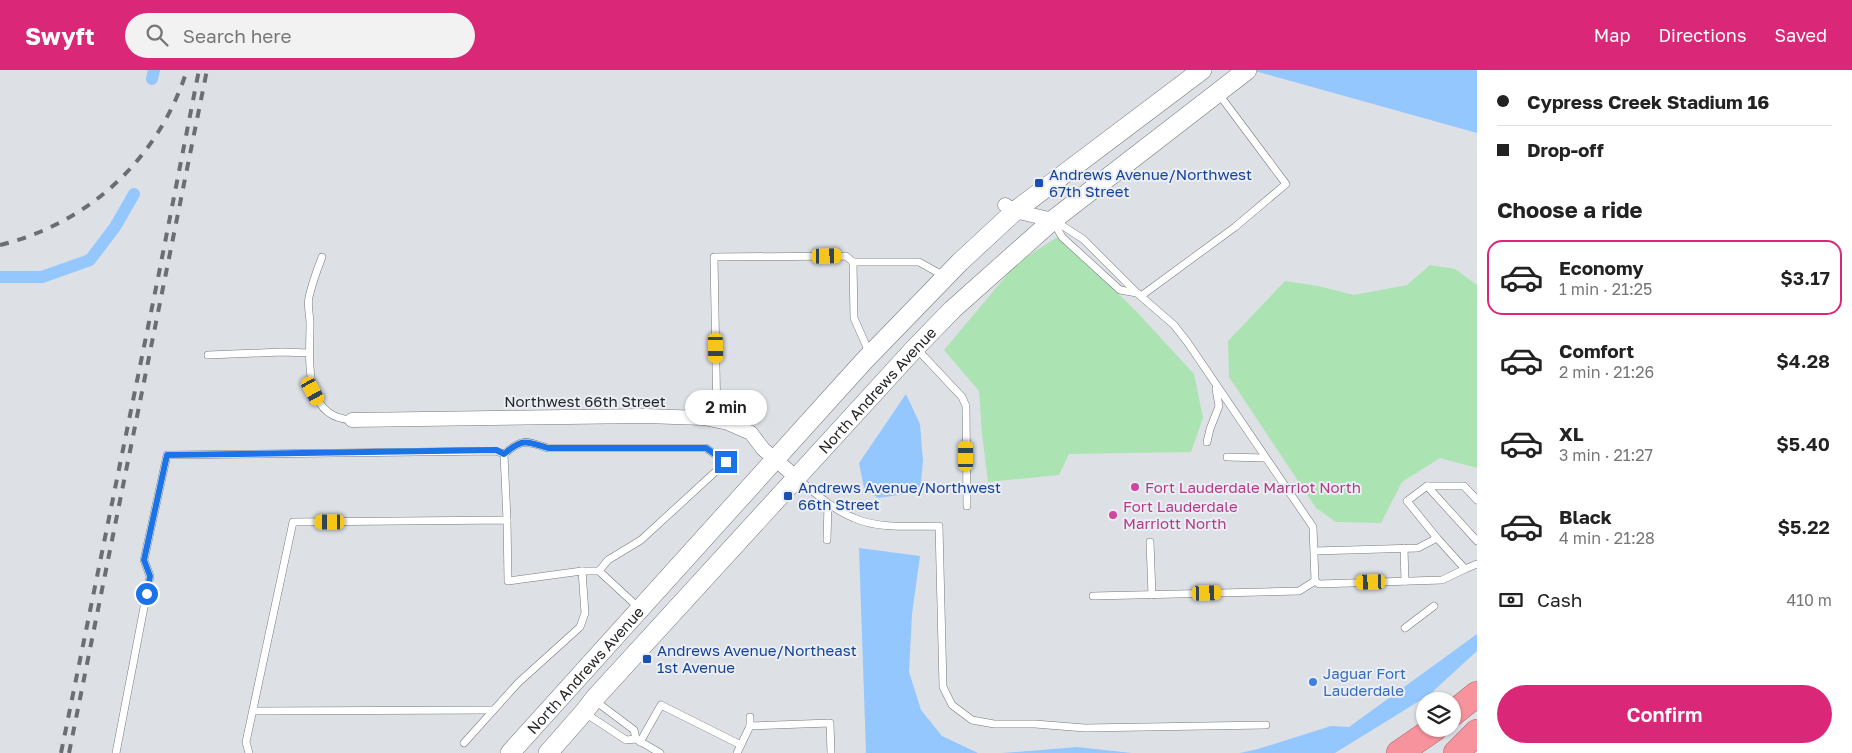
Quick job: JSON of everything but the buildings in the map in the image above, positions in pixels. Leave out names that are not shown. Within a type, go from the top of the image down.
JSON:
[{"type":"highway","points":[[1461,707],[1477,694]]},
{"type":"highway","points":[[1456,753],[1477,732]]},
{"type":"highway","points":[[1399,753],[1422,737]]},
{"type":"main road","name":"North Andrews Avenue","points":[[510,753],[870,355],[1010,208],[1202,70]]},
{"type":"main road","name":"North Andrews Avenue","points":[[548,753],[915,348],[953,309],[1053,220],[1242,74]]},
{"type":"street","points":[[1010,208],[1053,220]]},
{"type":"street","name":"Northwest 66th Street","points":[[352,420],[645,416],[704,418],[728,423],[751,433],[763,449],[797,478]]},
{"type":"lane","points":[[1053,220],[1062,237],[1120,290],[1139,294],[1235,227],[1286,184],[1218,93]]},
{"type":"lane","points":[[1053,220],[1083,240],[1174,325],[1313,527],[1315,581]]},
{"type":"lane","points":[[716,421],[714,258],[846,256],[853,262],[918,262],[945,276]]},
{"type":"lane","points":[[322,257],[308,299],[310,323],[309,353],[313,391],[323,408],[342,420],[352,420]]},
{"type":"lane","points":[[853,262],[854,318],[870,355]]},
{"type":"lane","points":[[915,348],[962,397],[966,406],[967,506]]},
{"type":"lane","points":[[208,355],[282,352],[309,353]]},
{"type":"lane","points":[[1207,442],[1219,406],[1215,384]]},
{"type":"lane","points":[[504,454],[518,443],[529,442],[548,448],[706,448],[726,462],[641,540],[608,560],[599,571]]},
{"type":"lane","points":[[116,753],[150,576],[144,560],[167,455],[496,450],[504,454]]},
{"type":"lane","points":[[504,454],[508,582],[582,571],[599,571],[640,609]]},
{"type":"lane","points":[[1227,458],[1265,458]]},
{"type":"lane","points":[[797,478],[828,504],[856,519],[878,524],[939,526],[943,687],[952,705],[972,720],[994,724],[1035,724],[1086,728],[1266,725]]},
{"type":"lane","points":[[1427,486],[1477,541]]},
{"type":"lane","points":[[1465,569],[1436,538],[1407,501],[1427,486],[1464,486],[1477,500]]},
{"type":"lane","points":[[827,540],[828,504]]},
{"type":"lane","points":[[249,753],[246,742],[293,522],[507,520]]},
{"type":"lane","points":[[1314,551],[1418,548],[1436,538]]},
{"type":"lane","points":[[1150,542],[1152,595]]},
{"type":"lane","points":[[1404,548],[1405,581]]},
{"type":"lane","points":[[1315,581],[1320,584],[1442,580],[1477,564]]},
{"type":"lane","points":[[464,743],[518,684],[580,627],[585,613],[582,571]]},
{"type":"lane","points":[[1093,596],[1299,591],[1315,581]]},
{"type":"lane","points":[[1404,628],[1434,606]]},
{"type":"lane","points":[[638,741],[661,705],[741,745]]},
{"type":"lane","points":[[589,706],[626,740],[638,741],[660,753]]},
{"type":"lane","points":[[589,706],[634,730],[638,741]]},
{"type":"lane","points":[[253,712],[493,710]]},
{"type":"lane","points":[[737,753],[750,726],[750,717]]},
{"type":"lane","points":[[750,726],[830,723],[831,753]]},
{"type":"green space","points":[[1059,236],[1136,311],[1194,374],[1203,418],[1191,452],[1069,454],[1059,475],[988,482],[979,391],[944,350],[1017,263]]},
{"type":"green space","points":[[1430,265],[1455,269],[1477,285],[1477,468],[1440,458],[1402,482],[1381,523],[1336,522],[1316,508],[1229,377],[1228,341],[1285,281],[1318,286],[1354,295],[1407,285]]},
{"type":"water","points":[[1251,70],[1477,70],[1477,133]]},
{"type":"water","points":[[906,394],[920,424],[923,461],[920,492],[878,498],[864,488],[859,463]]},
{"type":"water","points":[[859,548],[920,556],[912,614],[909,672],[921,710],[942,736],[978,753],[866,753]]},
{"type":"water","points":[[1477,634],[1477,651],[1432,692],[1416,692],[1416,703],[1335,753],[1240,753],[1331,726],[1349,727]]},
{"type":"water","points":[[1077,747],[1132,753],[1002,753]]},
{"type":"waterway","points":[[152,79],[154,70]]},
{"type":"waterway","points":[[0,277],[42,277],[90,260],[115,227],[134,194]]},
{"type":"railway","points":[[0,245],[33,235],[63,221],[91,203],[117,182],[139,158],[159,131],[175,102],[187,70]]},
{"type":"railway","points":[[61,753],[199,70]]},
{"type":"railway","points":[[69,753],[207,70]]},
{"type":"place","name":"Andrews Avenue/Northwest 67th Street","points":[[1039,183]]},
{"type":"place","name":"Fort Lauderdale Marriot North","points":[[1135,487]]},
{"type":"place","name":"Andrews Avenue/Northwest 66th Street","points":[[788,496]]},
{"type":"place","name":"Fort Lauderdale Marriott North","points":[[1113,515]]},
{"type":"place","name":"Andrews Avenue/Northeast 1st Avenue","points":[[647,659]]},
{"type":"place","name":"Jaguar Fort Lauderdale","points":[[1313,682]]},
{"type":"route","points":[[147,594],[150,576],[144,560],[167,455],[496,450],[504,454],[518,443],[529,442],[548,448],[706,448],[726,462]]}]
